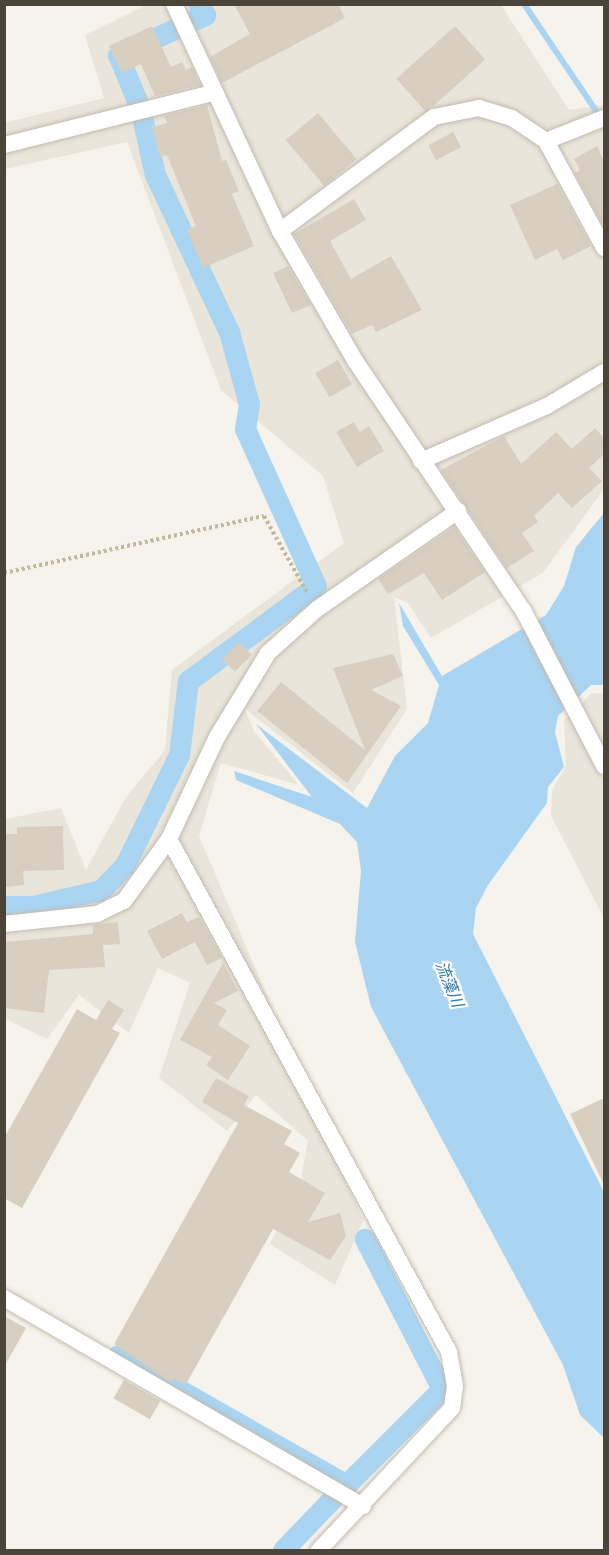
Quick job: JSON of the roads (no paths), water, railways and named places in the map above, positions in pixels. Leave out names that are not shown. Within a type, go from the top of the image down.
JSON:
[{"type":"street","points":[[175,6],[212,93],[280,231],[421,461],[458,511],[524,612],[604,766]]},
{"type":"street","points":[[4,145],[150,111],[212,93]]},
{"type":"street","points":[[280,231],[434,117],[453,110],[479,108],[512,118],[546,141],[604,248]]},
{"type":"street","points":[[546,141],[598,120]]},
{"type":"street","points":[[421,461],[547,406],[604,372]]},
{"type":"street","points":[[4,924],[67,920],[117,906],[169,839],[217,737],[268,653],[317,609],[458,511]]},
{"type":"street","points":[[169,839],[448,1352],[452,1408],[319,1551]]},
{"type":"street","points":[[4,1298],[363,1506]]},
{"type":"water","name":"流藻川","points":[[604,513],[604,685],[591,685],[558,716],[555,732],[564,767],[548,787],[547,803],[488,885],[476,908],[473,934],[604,1192],[604,1438],[580,1415],[563,1365],[371,1007],[355,942],[361,871],[357,842],[340,824],[236,780],[234,771],[312,797],[256,724],[367,808],[395,756],[428,723],[439,685],[403,626],[399,603],[442,676],[546,615],[564,586],[576,547]]},
{"type":"waterway","points":[[4,906],[33,906],[101,890],[125,865],[179,755],[188,681],[316,586],[245,429],[249,404],[229,332],[155,175],[140,108],[118,55],[205,15],[199,4]]},
{"type":"waterway","points":[[524,4],[601,118]]},
{"type":"waterway","points":[[344,1487],[442,1389],[365,1239]]},
{"type":"waterway","points":[[118,1355],[347,1485]]},
{"type":"waterway","points":[[283,1550],[333,1498]]}]
